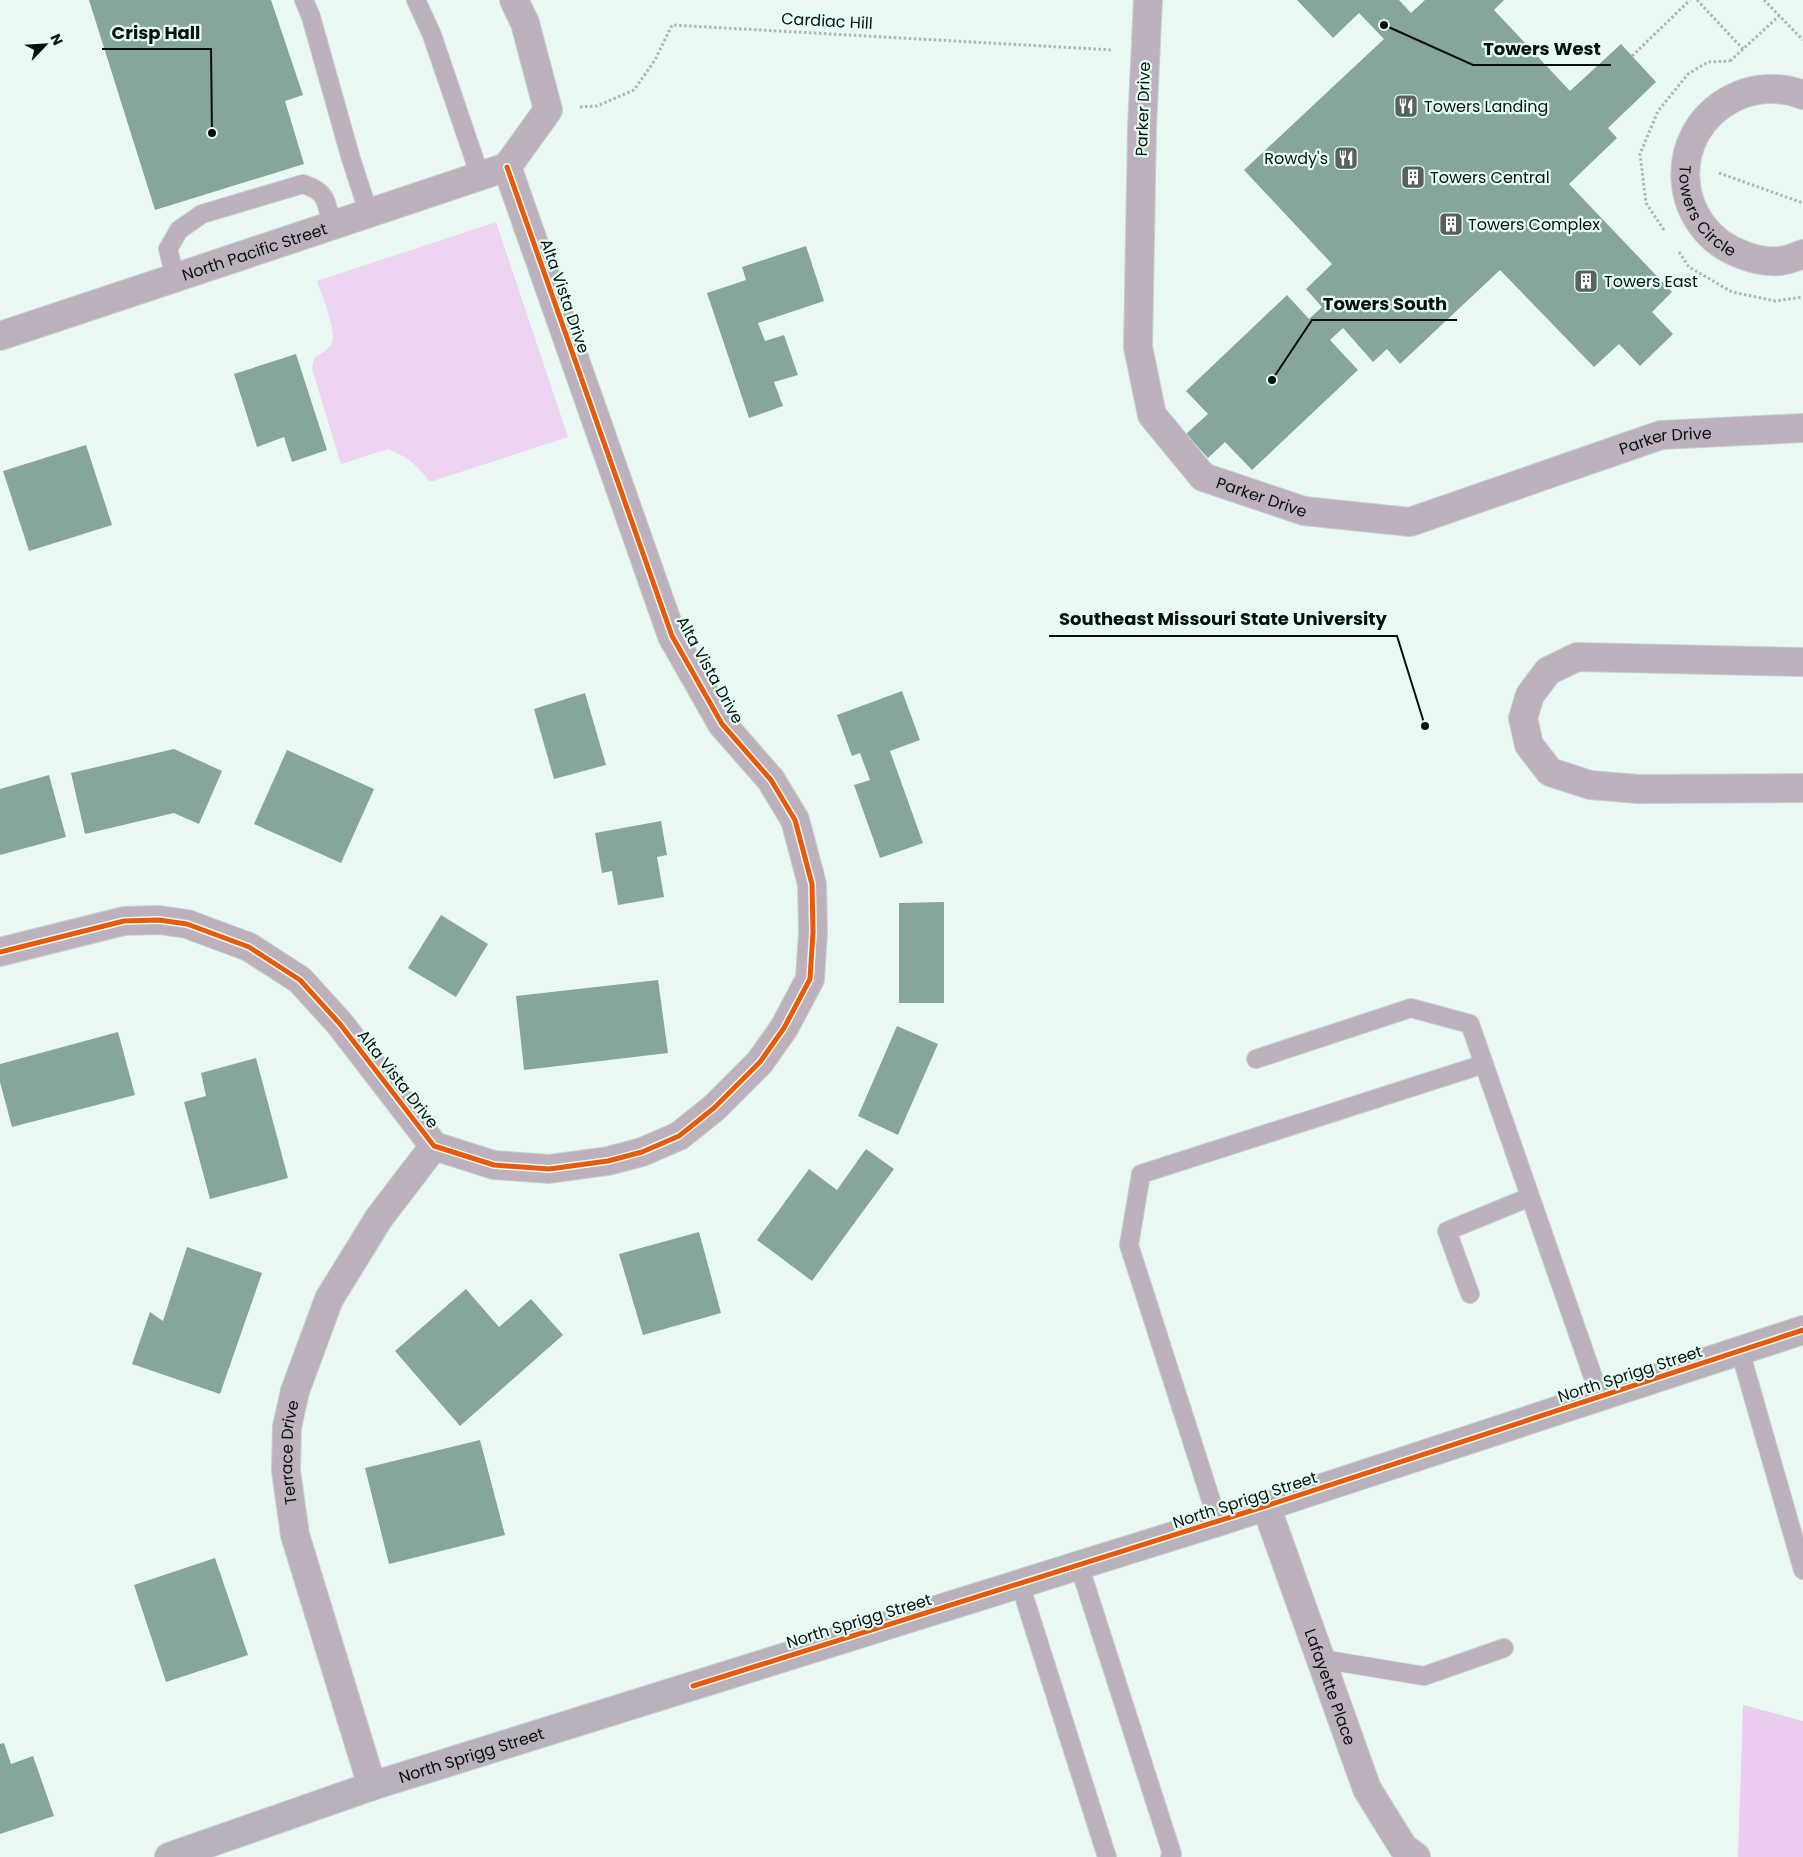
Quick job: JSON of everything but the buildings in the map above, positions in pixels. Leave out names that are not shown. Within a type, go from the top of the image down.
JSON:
[{"type":"main road","name":"North Sprigg Street","points":[[169,1857],[372,1786],[1218,1522],[1803,1330]]},
{"type":"street","points":[[507,166],[548,110],[525,23],[514,0]]},
{"type":"street","name":"Parker Drive","points":[[1148,0],[1142,137],[1138,348],[1152,414],[1203,477],[1304,511],[1410,522],[1661,435],[1803,428]]},
{"type":"street","name":"Towers Circle","points":[[1803,95],[1773,88],[1745,92],[1719,105],[1699,125],[1687,151],[1684,180],[1691,207],[1706,232],[1728,250],[1755,260],[1784,260],[1803,254]]},
{"type":"street","name":"North Pacific Street","points":[[0,336],[369,214],[507,166]]},
{"type":"street","name":"Alta Vista Drive","points":[[0,952],[124,921],[159,920],[187,924],[248,947],[300,980],[340,1024],[434,1146],[494,1165],[549,1169],[608,1161],[642,1152],[679,1136],[714,1108],[760,1062],[784,1028],[810,979],[812,942],[812,884],[795,820],[771,780],[722,724],[672,636],[507,166]]},
{"type":"street","points":[[1803,662],[1577,657],[1548,671],[1530,695],[1524,718],[1529,745],[1550,772],[1590,785],[1638,789],[1803,788]]},
{"type":"street","name":"Terrace Drive","points":[[372,1786],[295,1535],[286,1471],[287,1427],[295,1391],[329,1299],[379,1218],[434,1146]]},
{"type":"street","name":"Lafayette Place","points":[[1266,1506],[1367,1789],[1402,1847],[1416,1857]]},
{"type":"lane","points":[[304,0],[311,17],[351,160],[369,214]]},
{"type":"lane","points":[[416,0],[432,35],[480,176]]},
{"type":"lane","points":[[175,277],[168,249],[179,230],[202,214],[302,184],[316,188],[325,198],[332,226]]},
{"type":"lane","points":[[1256,1058],[1411,1008],[1470,1024],[1600,1397]]},
{"type":"lane","points":[[1218,1522],[1129,1245],[1141,1174],[1484,1064]]},
{"type":"lane","points":[[1470,1294],[1447,1231],[1530,1197]]},
{"type":"lane","points":[[1740,1351],[1803,1570]]},
{"type":"lane","points":[[1079,1565],[1172,1854],[1170,1857]]},
{"type":"lane","points":[[1020,1584],[1107,1857]]},
{"type":"lane","points":[[1321,1659],[1424,1676],[1504,1648]]},
{"type":"path","points":[[1632,56],[1690,0]]},
{"type":"path","points":[[1697,0],[1743,49]]},
{"type":"path","points":[[1764,0],[1803,40]]},
{"type":"path","points":[[1730,61],[1779,16]]},
{"type":"path","points":[[1673,91],[1688,74],[1708,62]]},
{"type":"path","points":[[1716,171],[1803,203]]},
{"type":"shaded area","points":[[496,222],[568,437],[430,482],[412,462],[388,449],[341,464],[312,369],[314,358],[329,348],[333,337],[331,321],[317,281]]},
{"type":"shaded area","points":[[1743,1705],[1803,1721],[1803,1857],[1738,1857]]},
{"type":"cycle path","points":[[0,952],[124,921],[159,920],[187,924],[249,947],[300,980],[340,1024],[434,1146],[494,1165],[549,1169],[608,1161],[642,1152],[679,1136],[714,1108],[760,1062],[784,1028],[810,979],[813,932],[812,884],[795,820],[771,780],[722,724],[672,636],[507,167]]},
{"type":"cycle path","points":[[693,1686],[1266,1506],[1803,1330]]},
{"type":"place","name":"Towers West","points":[[1384,25]]},
{"type":"place","name":"Towers Landing","points":[[1406,106]]},
{"type":"place","name":"Crisp Hall","points":[[212,133]]},
{"type":"place","name":"Rowdy's","points":[[1346,158]]},
{"type":"place","name":"Towers Central","points":[[1413,177]]},
{"type":"place","name":"Towers Complex","points":[[1451,224]]},
{"type":"place","name":"Towers East","points":[[1586,281]]},
{"type":"place","name":"Towers South","points":[[1272,380]]},
{"type":"place","name":"Southeast Missouri State University","points":[[1425,726]]}]
